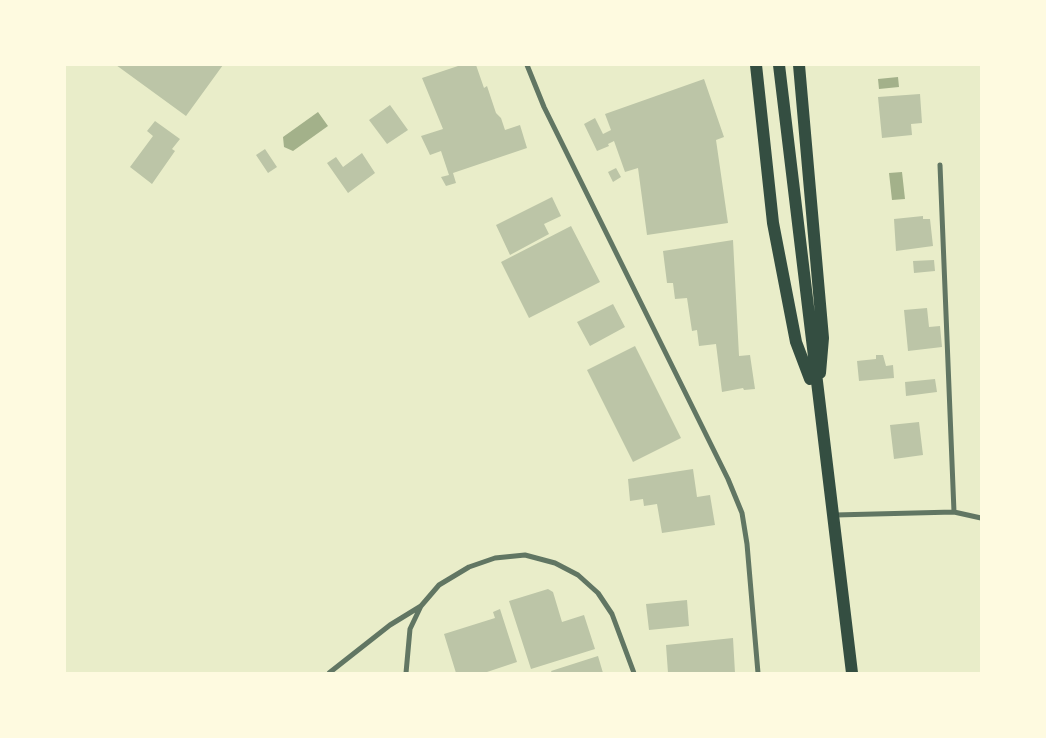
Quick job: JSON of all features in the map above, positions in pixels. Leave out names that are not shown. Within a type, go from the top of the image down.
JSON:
[{"type":"main road","points":[[756,65],[773,223],[796,342],[817,398]]},
{"type":"main road","points":[[779,65],[817,398],[852,673]]},
{"type":"main road","points":[[799,68],[823,338],[817,398]]},
{"type":"street","points":[[527,65],[544,107],[728,479],[742,513],[747,544],[758,673]]},
{"type":"street","points":[[940,165],[954,512]]},
{"type":"street","points":[[832,515],[954,512],[981,518]]},
{"type":"street","points":[[406,673],[410,628],[421,606],[439,585],[468,567],[495,558],[525,555],[555,563],[578,575],[598,593],[612,614],[634,673]]},
{"type":"street","points":[[329,673],[390,625],[421,606]]},
{"type":"shaded area","points":[[898,77],[899,87],[879,89],[878,79]]},
{"type":"shaded area","points":[[318,112],[328,126],[293,151],[284,147],[283,137]]},
{"type":"shaded area","points":[[902,172],[905,199],[892,200],[889,173]]},
{"type":"building","points":[[116,65],[223,65],[186,116]]},
{"type":"building","points":[[461,65],[476,65],[484,88],[487,86],[496,113],[501,118],[505,130],[520,125],[527,148],[453,173],[456,183],[446,186],[441,177],[449,175],[441,151],[430,155],[421,136],[443,129],[422,78]]},
{"type":"building","points":[[704,79],[724,137],[716,140],[728,223],[647,235],[638,168],[625,172],[614,141],[608,144],[609,146],[597,151],[584,124],[595,118],[603,134],[611,130],[605,114]]},
{"type":"building","points":[[920,94],[922,123],[911,124],[912,135],[882,138],[878,97]]},
{"type":"building","points":[[390,105],[408,130],[387,144],[369,120]]},
{"type":"building","points":[[155,121],[180,139],[172,149],[175,151],[152,184],[130,167],[153,136],[147,131]]},
{"type":"building","points":[[265,149],[277,167],[268,173],[256,155]]},
{"type":"building","points":[[362,153],[375,173],[348,193],[327,163],[336,157],[343,167]]},
{"type":"building","points":[[616,168],[621,177],[613,182],[608,172]]},
{"type":"building","points":[[552,197],[561,216],[544,224],[549,234],[510,255],[496,225]]},
{"type":"building","points":[[923,216],[923,219],[930,219],[933,246],[896,251],[894,219]]},
{"type":"building","points":[[571,226],[600,282],[529,318],[501,262]]},
{"type":"building","points":[[733,240],[739,356],[750,355],[755,389],[744,390],[743,388],[722,392],[716,344],[699,346],[697,330],[692,331],[687,298],[675,299],[673,283],[667,283],[663,251]]},
{"type":"building","points":[[934,260],[935,271],[914,273],[913,261]]},
{"type":"building","points":[[613,304],[625,327],[590,346],[577,322]]},
{"type":"building","points":[[927,308],[929,327],[940,326],[942,347],[908,351],[904,310]]},
{"type":"building","points":[[635,346],[681,438],[633,462],[587,370]]},
{"type":"building","points":[[876,355],[883,355],[886,366],[893,365],[894,378],[859,381],[857,361],[876,359]]},
{"type":"building","points":[[935,379],[937,392],[906,396],[905,382]]},
{"type":"building","points":[[919,422],[923,455],[894,459],[890,425]]},
{"type":"building","points":[[693,469],[697,497],[710,495],[715,525],[662,533],[657,504],[644,506],[643,499],[630,501],[628,479]]},
{"type":"building","points":[[548,589],[553,592],[562,622],[584,615],[595,649],[531,669],[509,601]]},
{"type":"building","points":[[687,600],[689,626],[649,630],[646,604]]},
{"type":"building","points":[[500,609],[517,662],[484,673],[456,673],[444,634],[495,618],[493,612]]},
{"type":"building","points":[[733,638],[735,673],[668,673],[666,645]]},
{"type":"building","points":[[598,656],[603,673],[552,673],[551,671]]}]
